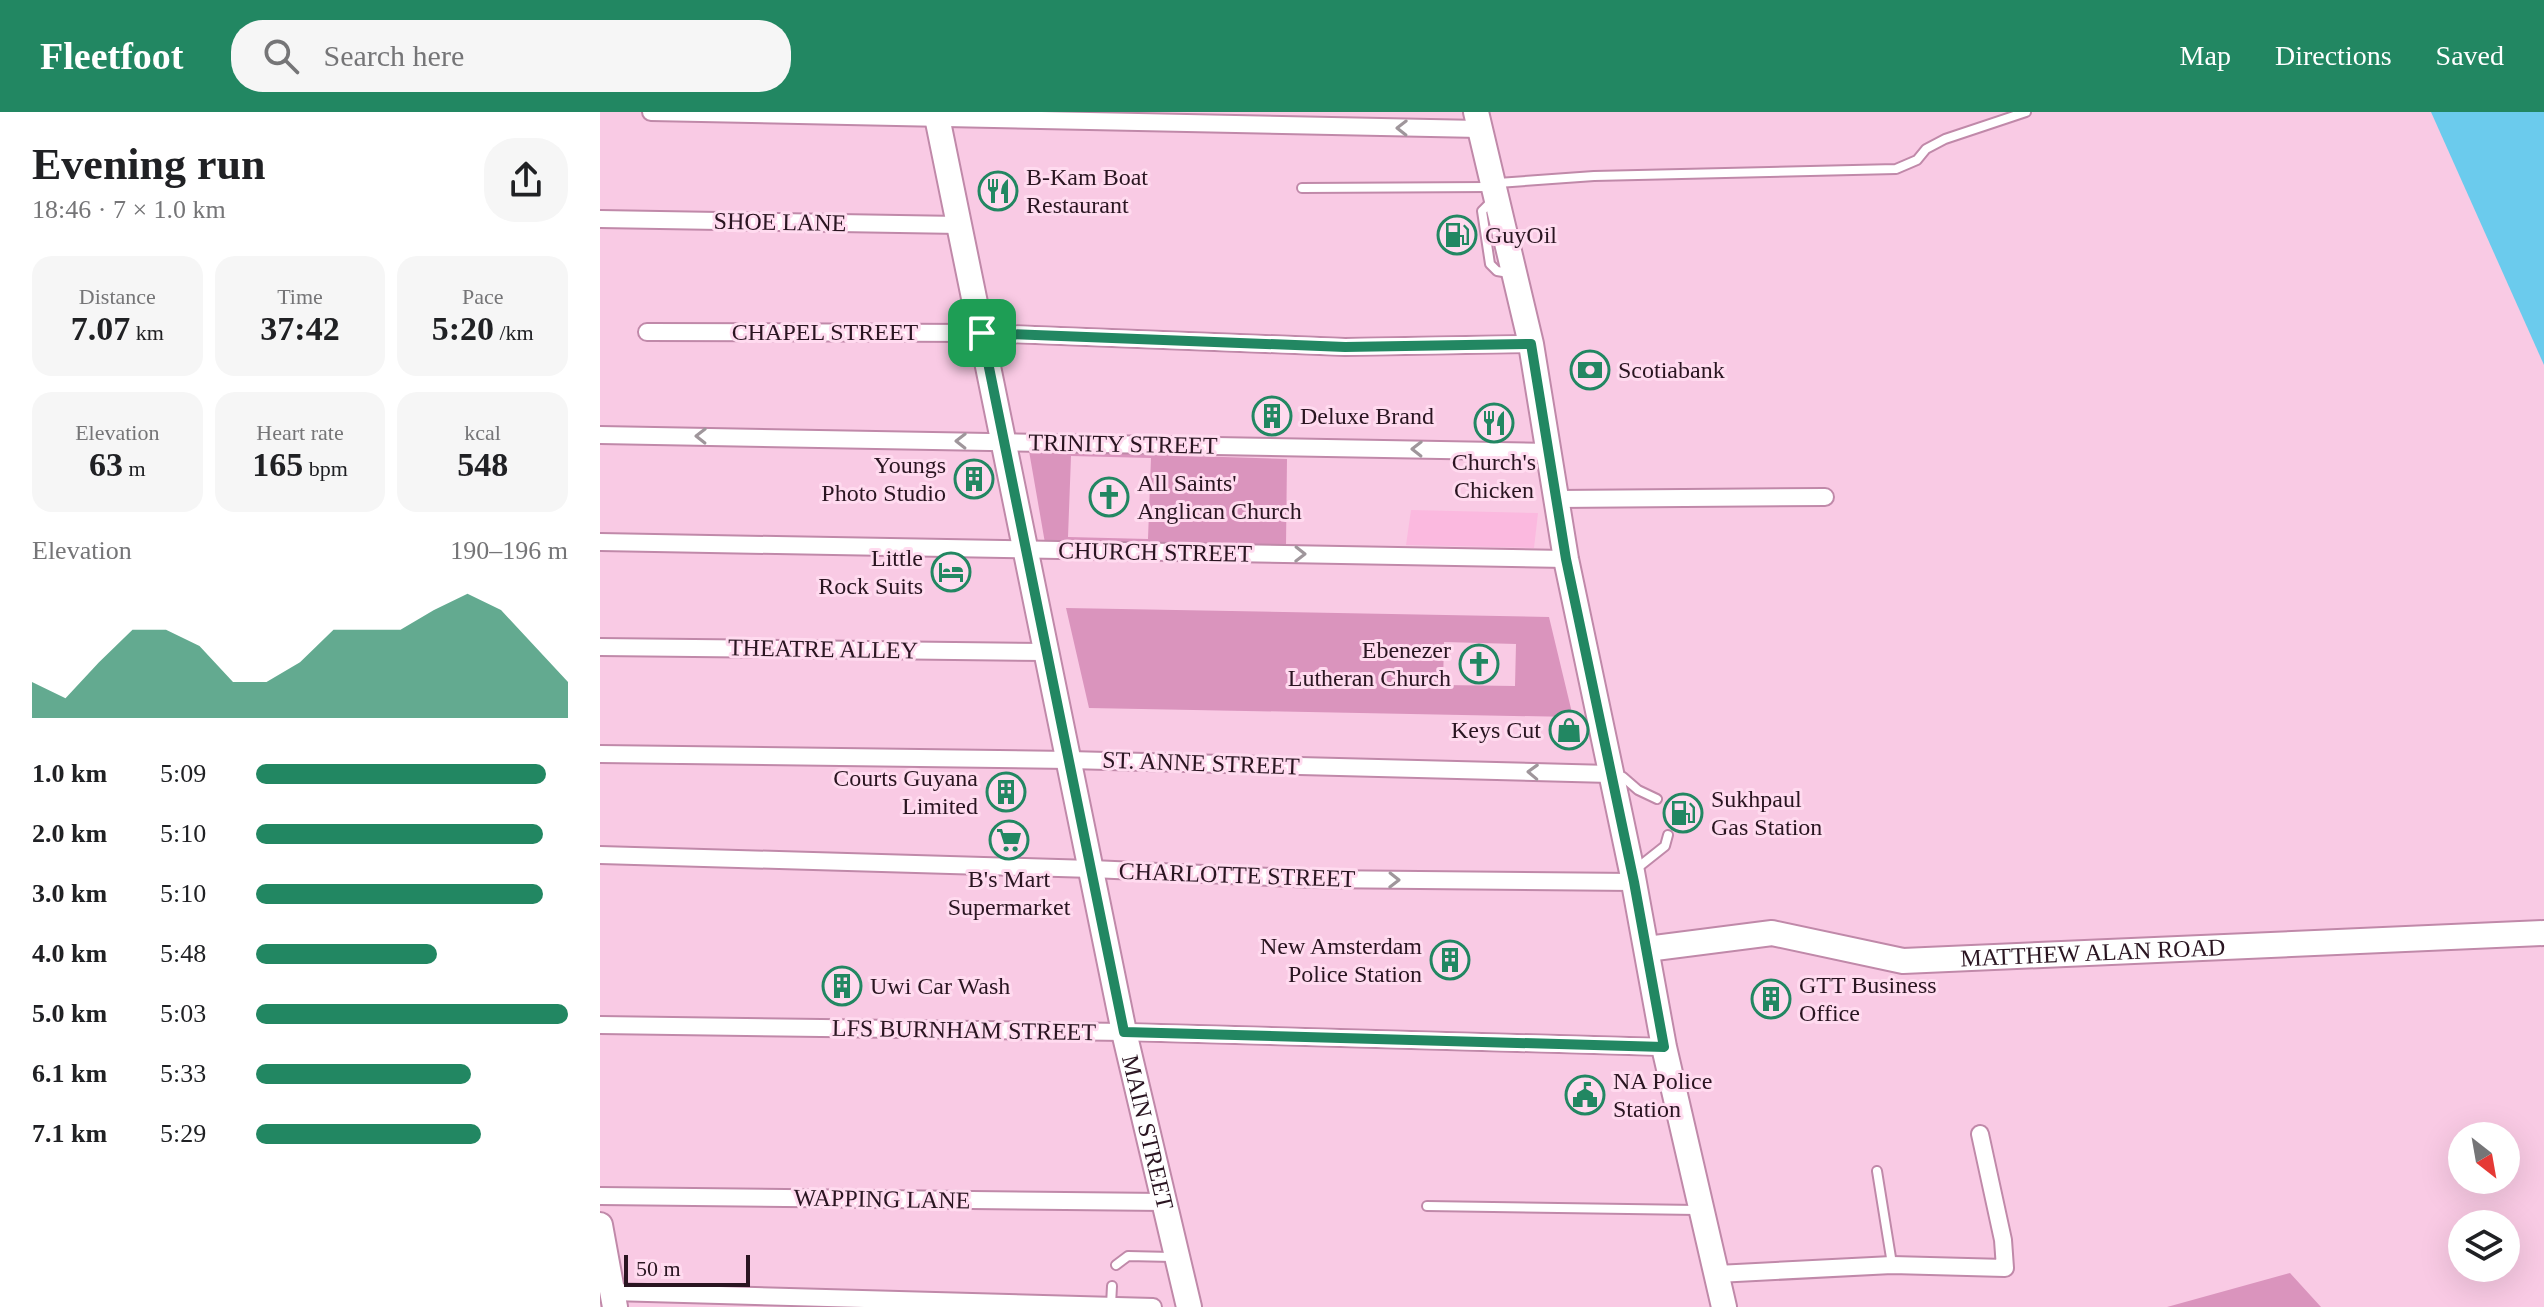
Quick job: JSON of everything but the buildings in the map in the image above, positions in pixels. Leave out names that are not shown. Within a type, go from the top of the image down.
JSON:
[{"type":"street","points":[[651,112],[1478,121],[1531,344],[1566,559],[1633,877],[1664,1047],[1724,1307]]},
{"type":"street","name":"MAIN STREET","points":[[937,115],[1124,1032],[1189,1307]]},
{"type":"street","name":"SHOE LANE","points":[[600,219],[960,225]]},
{"type":"street","name":"CHAPEL STREET","points":[[647,332],[982,333],[1345,347],[1531,344]]},
{"type":"street","name":"TRINITY STREET","points":[[600,435],[1551,452]]},
{"type":"street","points":[[1556,499],[1825,497]]},
{"type":"street","name":"CHURCH STREET","points":[[600,542],[1566,559]]},
{"type":"street","name":"THEATRE ALLEY","points":[[600,647],[1047,652]]},
{"type":"street","name":"ST. ANNE STREET","points":[[600,754],[1069,760],[1610,774]]},
{"type":"street","name":"CHARLOTTE STREET","points":[[600,855],[1092,869],[1314,879],[1633,877]]},
{"type":"street","name":"MATTHEW ALAN ROAD","points":[[1647,949],[1772,933],[1903,961],[2544,933]]},
{"type":"street","name":"LFS BURNHAM STREET","points":[[600,1025],[1124,1032],[1664,1047]]},
{"type":"street","points":[[1717,1274],[1892,1265],[2005,1268],[2003,1240],[1980,1134]]},
{"type":"street","name":"WAPPING LANE","points":[[600,1196],[1164,1202]]},
{"type":"street","points":[[600,1225],[613,1300],[1153,1307]]},
{"type":"lane","points":[[1302,188],[1494,190],[1594,176],[1896,169],[1917,160],[1926,149],[1945,139],[2026,112]]},
{"type":"lane","points":[[1610,774],[1623,777],[1638,790],[1657,799]]},
{"type":"lane","points":[[1633,877],[1665,846],[1668,835]]},
{"type":"lane","points":[[1877,1171],[1892,1265]]},
{"type":"lane","points":[[1427,1206],[1702,1210]]},
{"type":"lane","points":[[1116,1265],[1128,1256],[1177,1257]]},
{"type":"lane","points":[[1111,1306],[1112,1286]]},
{"type":"shaded area","points":[[1029,451],[1287,459],[1286,546],[1045,543]],"holes":[[[1071,456],[1151,458],[1148,539],[1068,537]]]},
{"type":"shaded area","points":[[1411,510],[1538,513],[1534,548],[1406,545]]},
{"type":"shaded area","points":[[1066,608],[1549,617],[1573,717],[1089,708]],"holes":[[[1444,642],[1516,644],[1515,686],[1443,685]]]},
{"type":"shaded area","points":[[2290,1273],[2321,1307],[2167,1307]]},
{"type":"water","points":[[2431,112],[2544,112],[2544,365]]},
{"type":"place","name":"B-Kam Boat Restaurant","points":[[998,191]]},
{"type":"place","name":"GuyOil","points":[[1457,235]]},
{"type":"place","name":"Scotiabank","points":[[1590,370]]},
{"type":"place","name":"Deluxe Brand","points":[[1272,416]]},
{"type":"place","name":"Church's Chicken","points":[[1494,423]]},
{"type":"place","name":"Youngs Photo Studio","points":[[974,479]]},
{"type":"place","name":"All Saints' Anglican Church","points":[[1109,497]]},
{"type":"place","name":"Little Rock Suits","points":[[951,572]]},
{"type":"place","name":"Ebenezer Lutheran Church","points":[[1479,664]]},
{"type":"place","name":"Keys Cut","points":[[1569,730]]},
{"type":"place","name":"Courts Guyana Limited","points":[[1006,792]]},
{"type":"place","name":"Sukhpaul Gas Station","points":[[1683,813]]},
{"type":"place","name":"B's Mart Supermarket","points":[[1009,840]]},
{"type":"place","name":"New Amsterdam Police Station","points":[[1450,960]]},
{"type":"place","name":"Uwi Car Wash","points":[[842,986]]},
{"type":"place","name":"GTT Business Office","points":[[1771,999]]},
{"type":"place","name":"NA Police Station","points":[[1585,1095]]},
{"type":"route","points":[[982,333],[1345,347],[1531,344],[1566,559],[1634,882],[1664,1047],[1124,1032],[982,333]]}]
